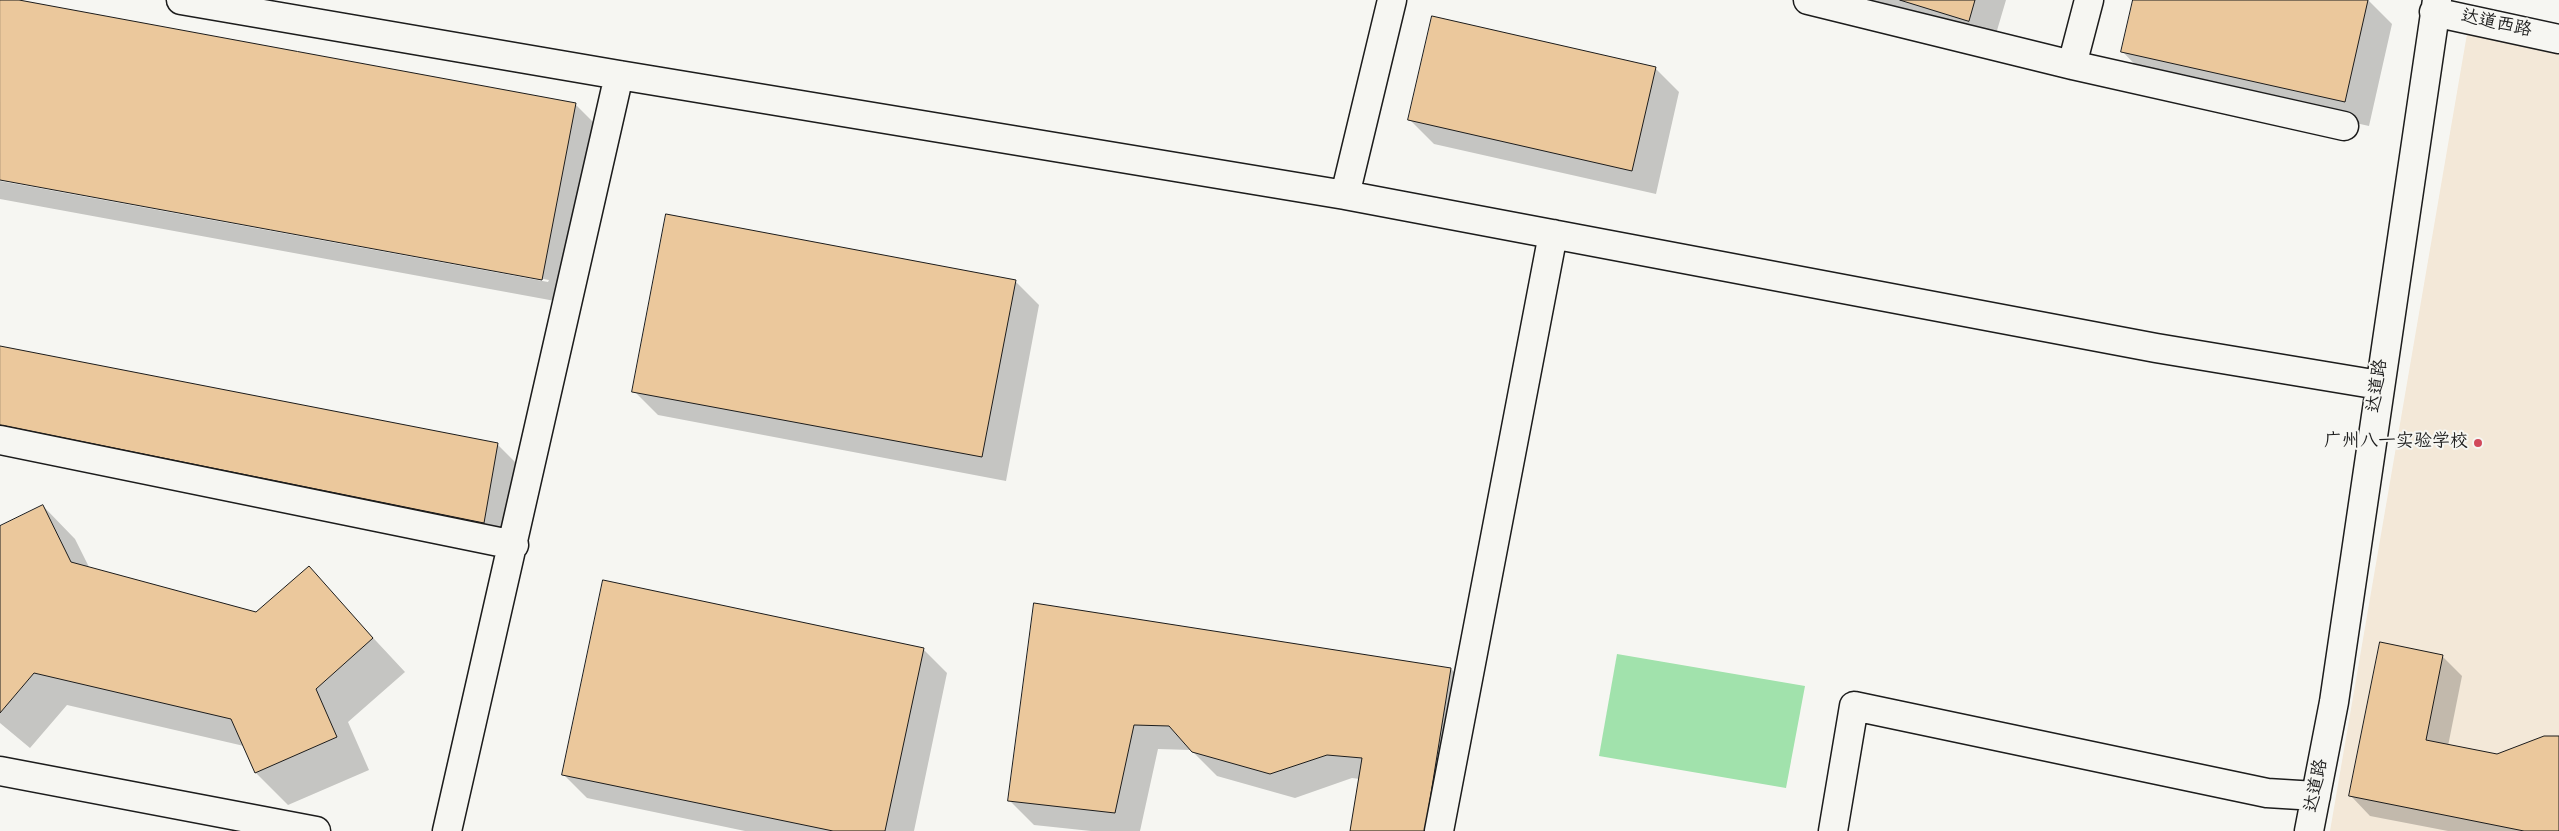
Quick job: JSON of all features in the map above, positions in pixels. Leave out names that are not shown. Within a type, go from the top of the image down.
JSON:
[{"type":"street","points":[[181,0],[619,75],[1345,195],[2156,348],[2379,385]]},
{"type":"street","points":[[1345,195],[1392,0]]},
{"type":"street","points":[[1808,0],[2072,66],[2344,126]]},
{"type":"street","points":[[2072,66],[2089,0]]},
{"type":"street","name":"达道西路","points":[[2435,6],[2559,39]]},
{"type":"street","name":"达道路","points":[[2309,831],[2334,702],[2435,6]]},
{"type":"street","points":[[447,831],[514,545],[619,75]]},
{"type":"street","points":[[1440,831],[1553,234]]},
{"type":"street","points":[[0,440],[514,545]]},
{"type":"street","points":[[1833,831],[1854,706],[2267,793],[2316,796]]},
{"type":"street","points":[[0,771],[316,831]]},
{"type":"shaded area","name":"广州八一实验学校","points":[[2467,34],[2559,54],[2559,831],[2330,831]]},
{"type":"green space","points":[[1617,654],[1805,686],[1786,788],[1599,756]]},
{"type":"building","points":[[0,0],[19,0],[576,103],[542,280],[0,180]]},
{"type":"building","points":[[1900,0],[1975,0],[1969,21]]},
{"type":"building","points":[[2133,0],[2368,0],[2345,102],[2121,52]]},
{"type":"building","points":[[1432,16],[1656,67],[1632,171],[1408,120]]},
{"type":"building","points":[[666,214],[1016,280],[982,457],[632,392]]},
{"type":"building","points":[[0,346],[498,443],[484,523],[0,425]]},
{"type":"building","points":[[43,505],[71,562],[256,612],[309,566],[373,638],[316,689],[337,737],[255,773],[231,719],[34,673],[0,713],[0,526]]},
{"type":"building","points":[[603,580],[924,648],[885,831],[833,831],[562,775]]},
{"type":"building","points":[[1034,603],[1451,668],[1425,831],[1350,831],[1362,758],[1327,755],[1270,774],[1192,752],[1169,726],[1134,725],[1115,813],[1008,801]]},
{"type":"building","points":[[2380,642],[2443,655],[2426,740],[2497,754],[2544,736],[2559,736],[2559,831],[2524,831],[2349,796]]},
{"type":"place","name":"广州八一实验学校","points":[[2478,443]]}]
